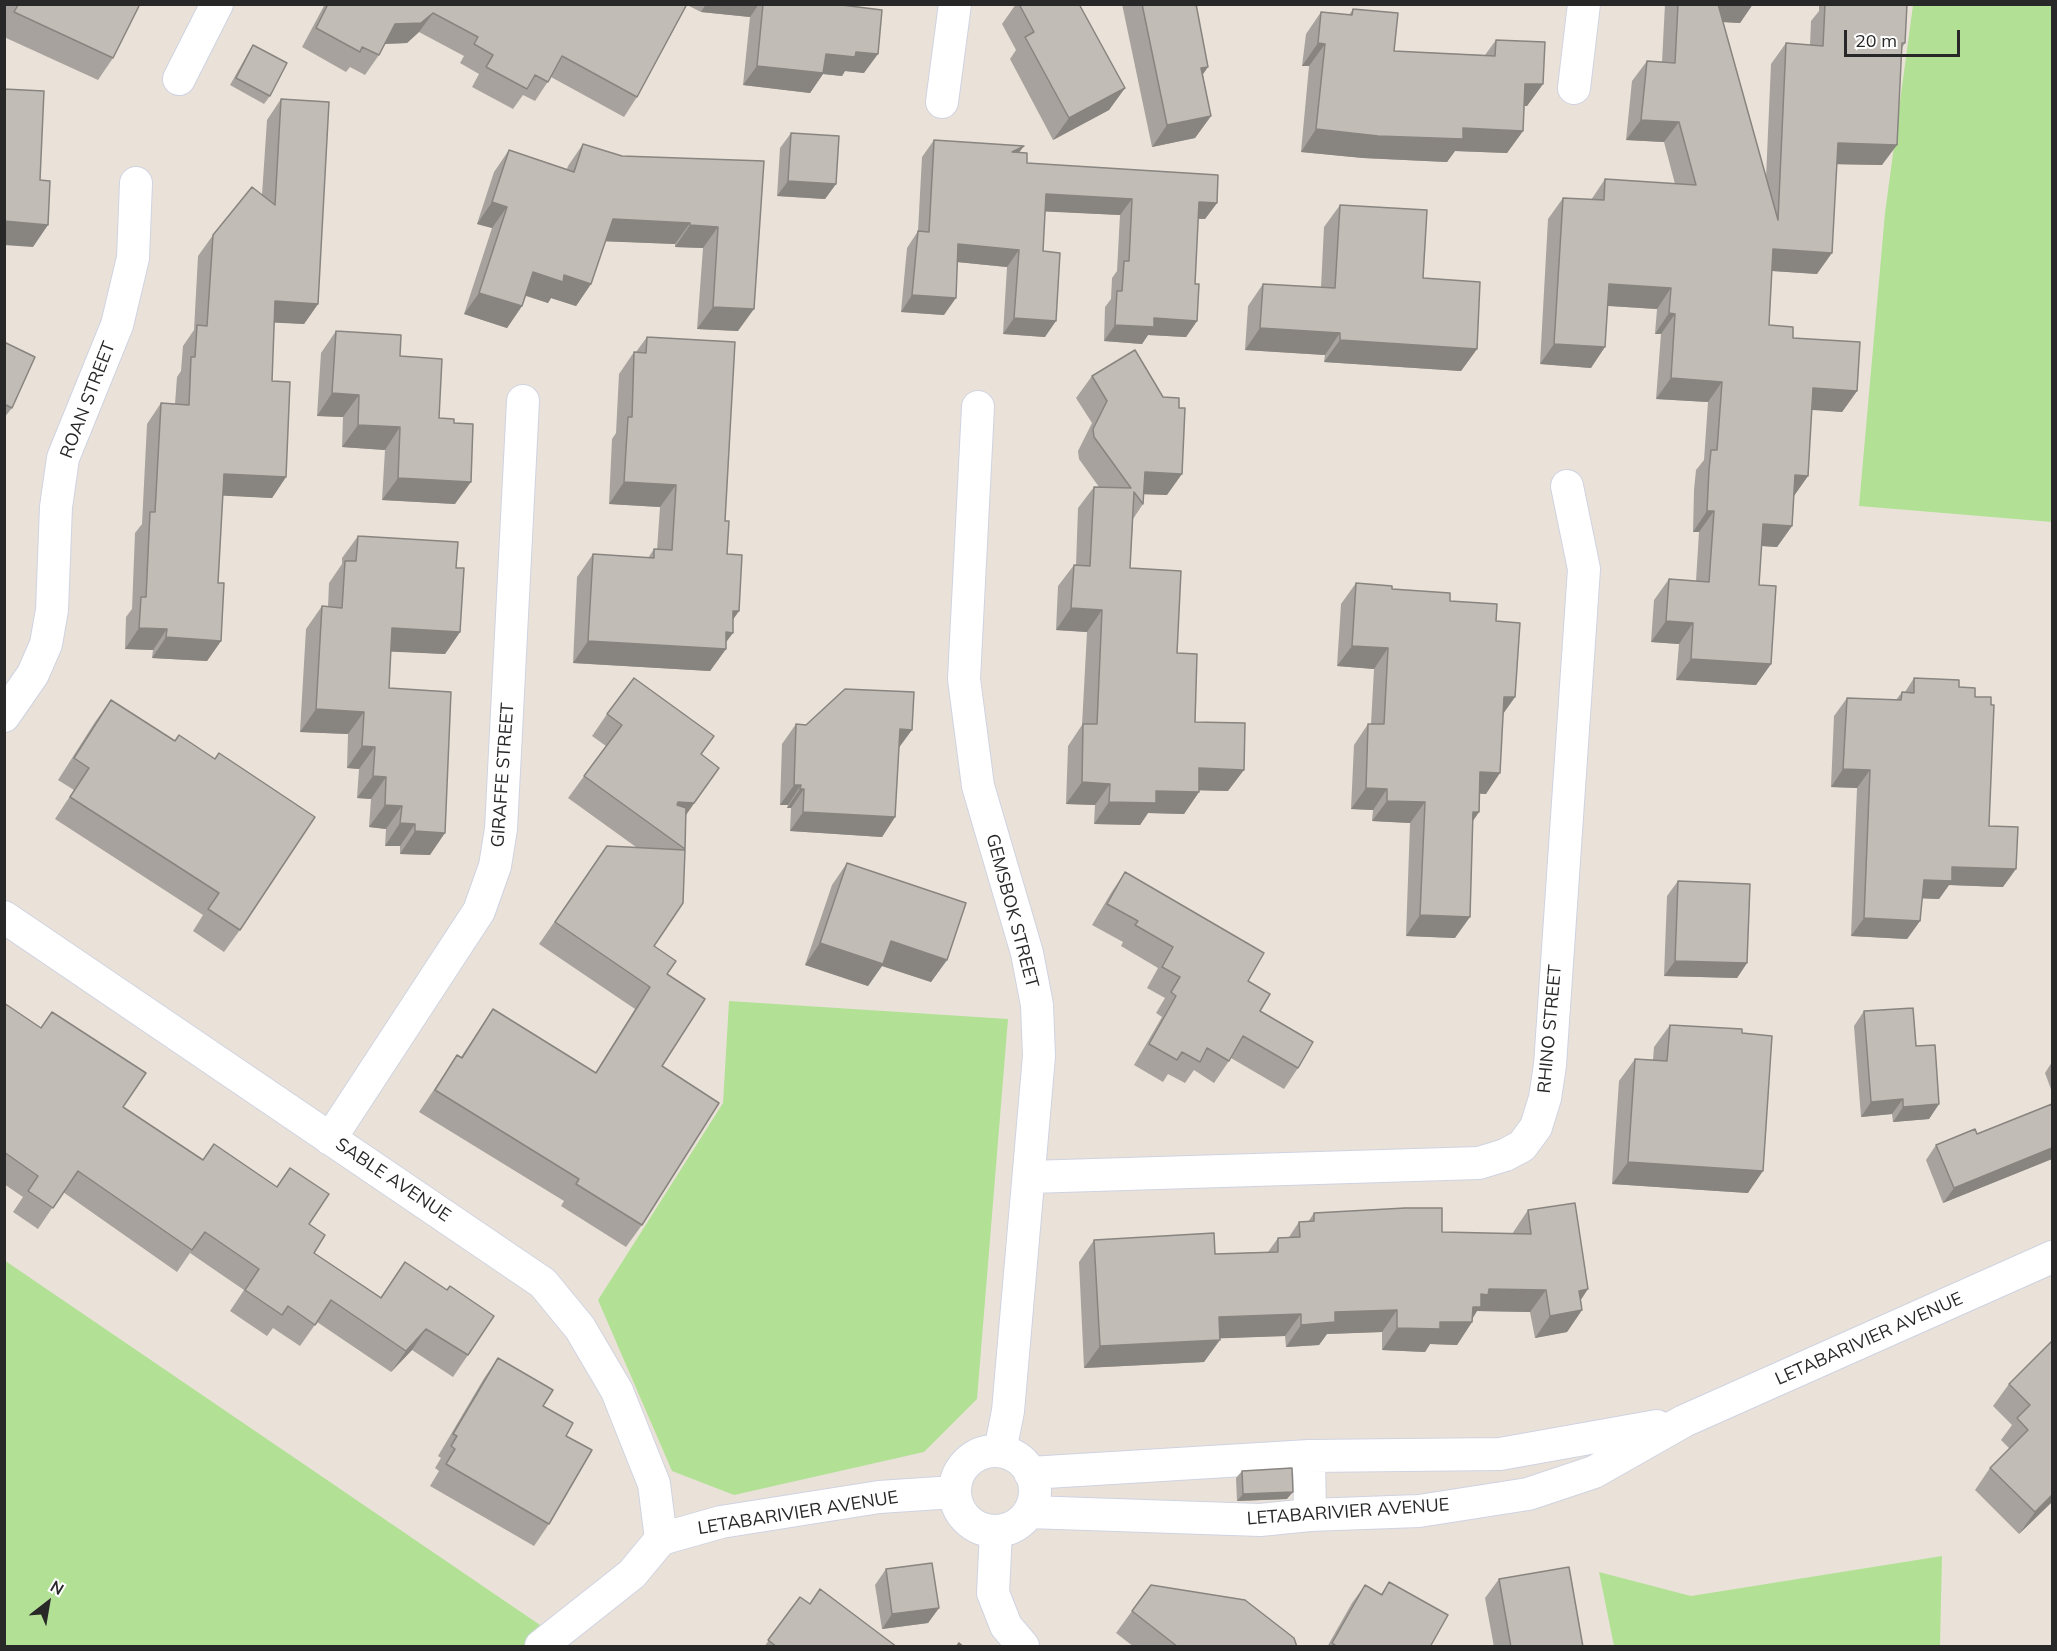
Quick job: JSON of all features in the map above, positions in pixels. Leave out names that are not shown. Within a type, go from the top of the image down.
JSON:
[{"type":"street","points":[[179,79],[217,4]]},
{"type":"street","points":[[942,102],[955,4]]},
{"type":"street","points":[[1574,88],[1584,4]]},
{"type":"street","name":"ROAN STREET","points":[[4,716],[33,674],[46,644],[52,610],[56,507],[63,458],[117,325],[133,258],[136,183]]},
{"type":"street","name":"GIRAFFE STREET","points":[[330,1139],[479,910],[495,866],[501,829],[524,400]]},
{"type":"street","name":"GEMSBOK STREET","points":[[978,408],[964,679],[978,786],[1027,953],[1037,1005],[1039,1056],[1008,1411],[1000,1451]]},
{"type":"street","name":"RHINO STREET","points":[[1030,1177],[1479,1163],[1505,1155],[1522,1146],[1536,1126],[1545,1098],[1550,1065],[1584,569],[1567,486]]},
{"type":"street","name":"SABLE AVENUE","points":[[4,917],[523,1267],[543,1283],[580,1328],[617,1391],[654,1484],[661,1539]]},
{"type":"street","name":"LETABARIVIER AVENUE","points":[[1029,1512],[1260,1520],[1310,1515],[1419,1511],[1528,1494],[1594,1472],[1684,1421],[2052,1257]]},
{"type":"street","name":"LETABARIVIER AVENUE","points":[[1030,1473],[1309,1456],[1500,1454],[1684,1421]]},
{"type":"street","points":[[1000,1451],[1018,1458],[1030,1473],[1035,1493],[1029,1512],[1020,1522],[1009,1529],[996,1531],[976,1527],[967,1520],[960,1512],[954,1492],[960,1470],[968,1461],[983,1453],[1000,1451]]},
{"type":"street","points":[[1309,1456],[1310,1515]]},
{"type":"street","name":"LETABARIVIER AVENUE","points":[[661,1539],[733,1520],[879,1497],[954,1492]]},
{"type":"street","points":[[996,1531],[993,1593],[1006,1626],[1023,1647]]},
{"type":"street","points":[[541,1647],[632,1574],[661,1539]]},
{"type":"green space","points":[[1913,5],[2052,5],[2052,522],[1859,506],[1885,213]]},
{"type":"green space","points":[[729,1001],[1008,1019],[977,1399],[924,1452],[734,1495],[672,1471],[598,1300],[723,1103]]},
{"type":"green space","points":[[4,1260],[540,1625],[568,1646],[5,1646]]},
{"type":"green space","points":[[1942,1556],[1940,1646],[1614,1646],[1599,1572],[1691,1596]]},
{"type":"building","points":[[17,4],[140,4],[113,58],[14,12]]},
{"type":"building","points":[[328,4],[687,4],[637,97],[562,56],[548,82],[535,75],[527,89],[486,67],[493,55],[474,44],[478,37],[433,13],[421,23],[395,24],[379,55],[362,47],[360,52],[316,28]]},
{"type":"building","points":[[763,4],[834,4],[882,10],[878,54],[856,52],[855,57],[826,54],[823,73],[757,66]]},
{"type":"building","points":[[1019,4],[1079,4],[1125,88],[1069,118],[1025,37],[1034,32]]},
{"type":"building","points":[[1142,4],[1196,4],[1208,67],[1201,68],[1211,116],[1167,125]]},
{"type":"building","points":[[1678,4],[1718,4],[1778,220],[1786,43],[1823,46],[1825,4],[1907,4],[1905,43],[1902,43],[1897,145],[1838,143],[1832,253],[1773,249],[1769,325],[1793,327],[1793,338],[1860,342],[1857,391],[1813,388],[1808,476],[1795,475],[1792,526],[1763,524],[1759,585],[1776,586],[1771,664],[1691,659],[1693,623],[1666,621],[1669,579],[1709,582],[1714,511],[1707,511],[1709,470],[1711,450],[1717,450],[1722,382],[1671,378],[1675,314],[1669,313],[1671,288],[1609,284],[1605,347],[1554,344],[1563,198],[1604,200],[1605,179],[1696,185],[1679,122],[1641,120],[1647,61],[1675,63]]},
{"type":"building","points":[[1353,9],[1398,13],[1394,51],[1495,56],[1496,40],[1545,42],[1543,84],[1525,84],[1523,131],[1463,128],[1463,139],[1378,136],[1316,129],[1325,44],[1318,43],[1321,12],[1352,15]]},
{"type":"building","points":[[253,45],[287,63],[270,96],[236,78]]},
{"type":"building","points":[[4,89],[44,91],[40,180],[50,181],[48,225],[4,221]]},
{"type":"building","points":[[281,99],[329,102],[318,304],[275,301],[272,381],[290,382],[286,477],[224,474],[218,583],[224,583],[221,641],[166,637],[167,629],[139,628],[141,597],[146,597],[150,512],[155,512],[161,403],[189,405],[191,357],[195,357],[197,325],[207,326],[213,235],[252,187],[275,205]]},
{"type":"building","points":[[791,133],[839,136],[836,184],[788,181]]},
{"type":"building","points":[[934,140],[1024,146],[1012,152],[1027,153],[1027,163],[1218,175],[1217,203],[1199,202],[1195,284],[1199,284],[1197,321],[1154,318],[1154,327],[1115,325],[1117,291],[1122,291],[1124,261],[1129,261],[1132,199],[1046,194],[1043,251],[1060,253],[1056,321],[1014,318],[1019,250],[958,244],[956,298],[912,295],[918,231],[929,232]]},
{"type":"building","points":[[583,144],[622,156],[764,161],[754,309],[713,307],[718,227],[690,225],[690,223],[613,219],[591,284],[564,275],[563,282],[533,272],[522,306],[479,293],[507,207],[492,202],[509,150],[574,172]]},
{"type":"building","points":[[1340,205],[1427,210],[1423,278],[1480,282],[1477,349],[1340,340],[1340,333],[1260,328],[1263,284],[1335,288]]},
{"type":"building","points":[[336,331],[401,335],[400,356],[442,359],[439,418],[454,419],[454,423],[473,424],[471,482],[398,478],[400,427],[358,425],[359,395],[332,393]]},
{"type":"building","points":[[647,337],[735,342],[725,521],[729,521],[727,554],[742,555],[739,611],[733,611],[733,633],[726,632],[726,649],[588,641],[593,554],[654,558],[654,549],[672,550],[676,485],[624,482],[628,417],[632,417],[634,352],[646,353]]},
{"type":"building","points":[[4,342],[35,357],[12,408],[4,404]]},
{"type":"building","points":[[1135,350],[1163,397],[1179,398],[1179,408],[1185,408],[1182,474],[1145,472],[1143,504],[1134,492],[1130,568],[1181,571],[1177,653],[1197,654],[1195,722],[1245,723],[1244,770],[1199,768],[1199,792],[1156,791],[1156,803],[1109,802],[1110,784],[1082,782],[1083,724],[1097,724],[1102,610],[1071,608],[1074,565],[1090,566],[1094,487],[1131,488],[1094,437],[1093,429],[1107,401],[1092,376]]},
{"type":"building","points":[[358,536],[458,542],[456,568],[464,568],[460,632],[392,628],[389,688],[451,692],[445,833],[415,831],[415,824],[400,823],[402,806],[385,805],[386,777],[373,776],[375,747],[362,746],[364,712],[316,709],[322,606],[342,608],[345,561],[356,561]]},
{"type":"building","points":[[1356,583],[1392,586],[1392,589],[1450,593],[1450,601],[1497,604],[1496,621],[1520,623],[1515,697],[1504,697],[1500,773],[1480,772],[1479,812],[1473,812],[1470,917],[1420,915],[1425,802],[1387,801],[1387,789],[1366,788],[1368,724],[1384,724],[1388,648],[1352,646]]},
{"type":"building","points":[[634,678],[714,736],[701,754],[719,768],[694,803],[678,802],[677,805],[686,808],[685,849],[584,776],[622,725],[607,714]]},
{"type":"building","points":[[1914,678],[1959,680],[1959,687],[1975,688],[1975,697],[1991,697],[1991,705],[1994,705],[1989,826],[2018,827],[2016,869],[1952,867],[1952,881],[1924,880],[1920,921],[1864,918],[1870,770],[1843,769],[1847,698],[1901,700],[1902,692],[1914,693]]},
{"type":"building","points":[[845,689],[914,692],[912,730],[900,729],[895,817],[803,812],[804,789],[800,789],[801,785],[794,785],[796,724],[806,725]]},
{"type":"building","points":[[111,700],[175,741],[179,735],[215,759],[219,753],[315,817],[240,930],[208,909],[219,893],[70,797],[89,768],[74,758]]},
{"type":"building","points":[[607,846],[685,850],[683,903],[654,946],[676,961],[667,974],[705,999],[662,1066],[719,1103],[642,1225],[576,1184],[579,1179],[435,1090],[457,1055],[462,1058],[493,1009],[596,1073],[650,987],[555,922]]},
{"type":"building","points":[[847,863],[966,903],[947,960],[891,941],[883,964],[820,943]]},
{"type":"building","points":[[1125,872],[1264,953],[1248,981],[1270,994],[1260,1011],[1313,1042],[1298,1068],[1243,1036],[1229,1061],[1207,1048],[1200,1062],[1182,1052],[1177,1060],[1149,1044],[1176,996],[1171,992],[1180,977],[1162,967],[1173,947],[1135,925],[1138,921],[1107,904]]},
{"type":"building","points":[[1678,881],[1750,884],[1747,963],[1675,961]]},
{"type":"building","points":[[4,1003],[41,1028],[52,1012],[146,1073],[123,1107],[203,1160],[214,1144],[277,1187],[290,1168],[329,1194],[309,1224],[325,1235],[314,1253],[381,1298],[405,1262],[447,1290],[450,1286],[494,1316],[468,1355],[426,1329],[406,1351],[331,1300],[315,1325],[288,1306],[282,1315],[245,1290],[259,1269],[205,1232],[192,1250],[78,1171],[53,1208],[28,1191],[38,1176],[4,1152]]},
{"type":"building","points":[[1913,1008],[1916,1046],[1935,1045],[1939,1104],[1903,1107],[1903,1099],[1871,1102],[1864,1011]]},
{"type":"building","points":[[1670,1025],[1742,1029],[1742,1033],[1772,1036],[1763,1171],[1628,1162],[1635,1059],[1667,1061]]},
{"type":"building","points":[[2052,1104],[2052,1148],[1954,1188],[1936,1145],[1975,1129],[1977,1134]]},
{"type":"building","points":[[1575,1203],[1588,1289],[1579,1291],[1582,1310],[1550,1316],[1546,1290],[1489,1289],[1488,1295],[1481,1294],[1481,1307],[1473,1307],[1472,1322],[1440,1322],[1440,1329],[1397,1328],[1397,1310],[1335,1312],[1335,1322],[1301,1325],[1301,1314],[1219,1317],[1220,1340],[1100,1346],[1094,1240],[1214,1233],[1215,1254],[1278,1252],[1278,1238],[1300,1237],[1299,1222],[1314,1221],[1314,1213],[1405,1208],[1442,1208],[1442,1232],[1531,1234],[1528,1210]]},
{"type":"building","points":[[2052,1341],[2052,1495],[2035,1512],[1990,1468],[2028,1430],[2017,1418],[2030,1405],[2009,1384]]},
{"type":"building","points":[[498,1358],[553,1390],[543,1406],[573,1423],[566,1436],[592,1450],[549,1524],[446,1464],[455,1449],[451,1446],[457,1436],[453,1434]]},
{"type":"building","points":[[1292,1468],[1293,1492],[1243,1494],[1242,1471]]},
{"type":"building","points":[[932,1563],[939,1608],[892,1614],[886,1569]]},
{"type":"building","points":[[1569,1567],[1583,1647],[1511,1647],[1499,1579]]},
{"type":"building","points":[[1389,1582],[1448,1615],[1430,1647],[1338,1647],[1332,1643],[1365,1585],[1382,1595]]},
{"type":"building","points":[[1151,1585],[1245,1600],[1294,1638],[1297,1647],[1178,1647],[1132,1611]]},
{"type":"building","points":[[820,1589],[897,1647],[777,1647],[768,1640],[800,1597],[810,1604]]}]
